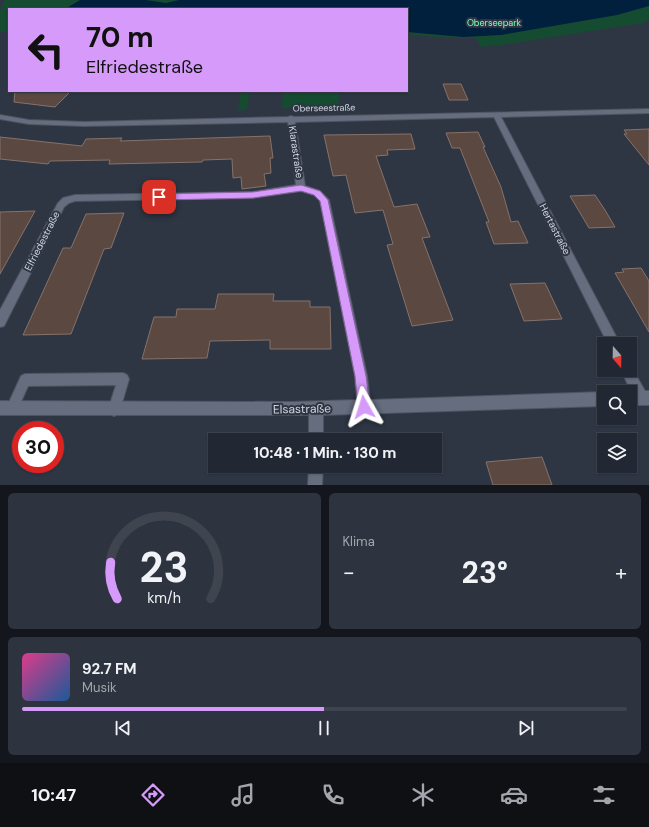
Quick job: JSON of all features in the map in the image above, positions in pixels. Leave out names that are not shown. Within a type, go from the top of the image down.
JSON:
[{"type":"street","name":"Oberseestraße","points":[[0,117],[29,122],[84,124],[291,118],[609,113],[649,111]]},
{"type":"street","name":"Hertastraße","points":[[496,114],[610,337]]},
{"type":"street","name":"Klarastraße","points":[[291,118],[301,188],[317,193],[324,200],[361,376],[364,407]]},
{"type":"street","name":"Elfriedestraße","points":[[0,322],[61,205],[66,200],[75,198],[253,195],[301,188]]},
{"type":"street","points":[[630,377],[640,398]]},
{"type":"street","name":"Elsastraße","points":[[6,409],[316,409],[597,399]]},
{"type":"street","points":[[316,409],[316,433]]},
{"type":"street","points":[[315,485],[316,473]]},
{"type":"lane","points":[[6,409],[25,380],[123,379],[114,410]]},
{"type":"green space","name":"Oberseepark","points":[[5,0],[649,0],[649,20],[643,23],[481,47],[476,38],[446,38],[408,34],[408,8],[8,8],[8,32],[0,32],[0,11]]},
{"type":"green space","points":[[241,92],[250,92],[247,109],[238,109]]},
{"type":"green space","points":[[338,92],[340,107],[282,108],[283,93],[265,93]]},
{"type":"water","name":"Oberseepark","points":[[80,0],[146,0],[166,3],[179,0],[649,0],[649,6],[617,15],[501,35],[463,37],[408,32],[408,8],[67,8]]},
{"type":"building","points":[[443,84],[461,84],[468,100],[449,100]]},
{"type":"building","points":[[15,92],[70,92],[55,107],[14,102]]},
{"type":"building","points":[[649,129],[649,165],[624,134],[627,134],[624,130]]},
{"type":"building","points":[[478,132],[501,187],[511,222],[518,221],[528,243],[494,244],[486,222],[489,222],[460,148],[452,148],[446,133]]},
{"type":"building","points":[[411,134],[415,149],[387,150],[388,155],[376,156],[394,207],[417,204],[430,237],[422,238],[453,320],[412,326],[387,245],[393,244],[383,210],[355,213],[346,175],[333,176],[324,135]]},
{"type":"building","points":[[270,136],[273,158],[270,158],[271,173],[264,174],[266,186],[242,189],[241,177],[233,178],[232,159],[203,160],[202,162],[109,164],[110,160],[50,161],[48,164],[0,159],[0,137],[82,146],[86,139],[122,138],[120,141]]},
{"type":"building","points":[[595,195],[615,227],[589,228],[570,196]]},
{"type":"building","points":[[35,211],[0,274],[0,212]]},
{"type":"building","points":[[124,213],[111,248],[104,249],[71,334],[23,335],[63,248],[71,248],[86,214]]},
{"type":"building","points":[[641,268],[649,281],[649,332],[615,273],[624,272],[622,269]]},
{"type":"building","points":[[545,283],[562,319],[524,321],[510,284]]},
{"type":"building","points":[[218,294],[274,294],[273,301],[310,301],[310,307],[330,307],[331,349],[270,349],[270,340],[210,341],[207,358],[142,359],[154,317],[176,317],[177,309],[215,309]]},
{"type":"building","points":[[542,457],[552,485],[493,485],[486,462]]},
{"type":"route","points":[[159,197],[253,195],[301,188],[317,193],[324,200],[361,376],[364,407]]}]
